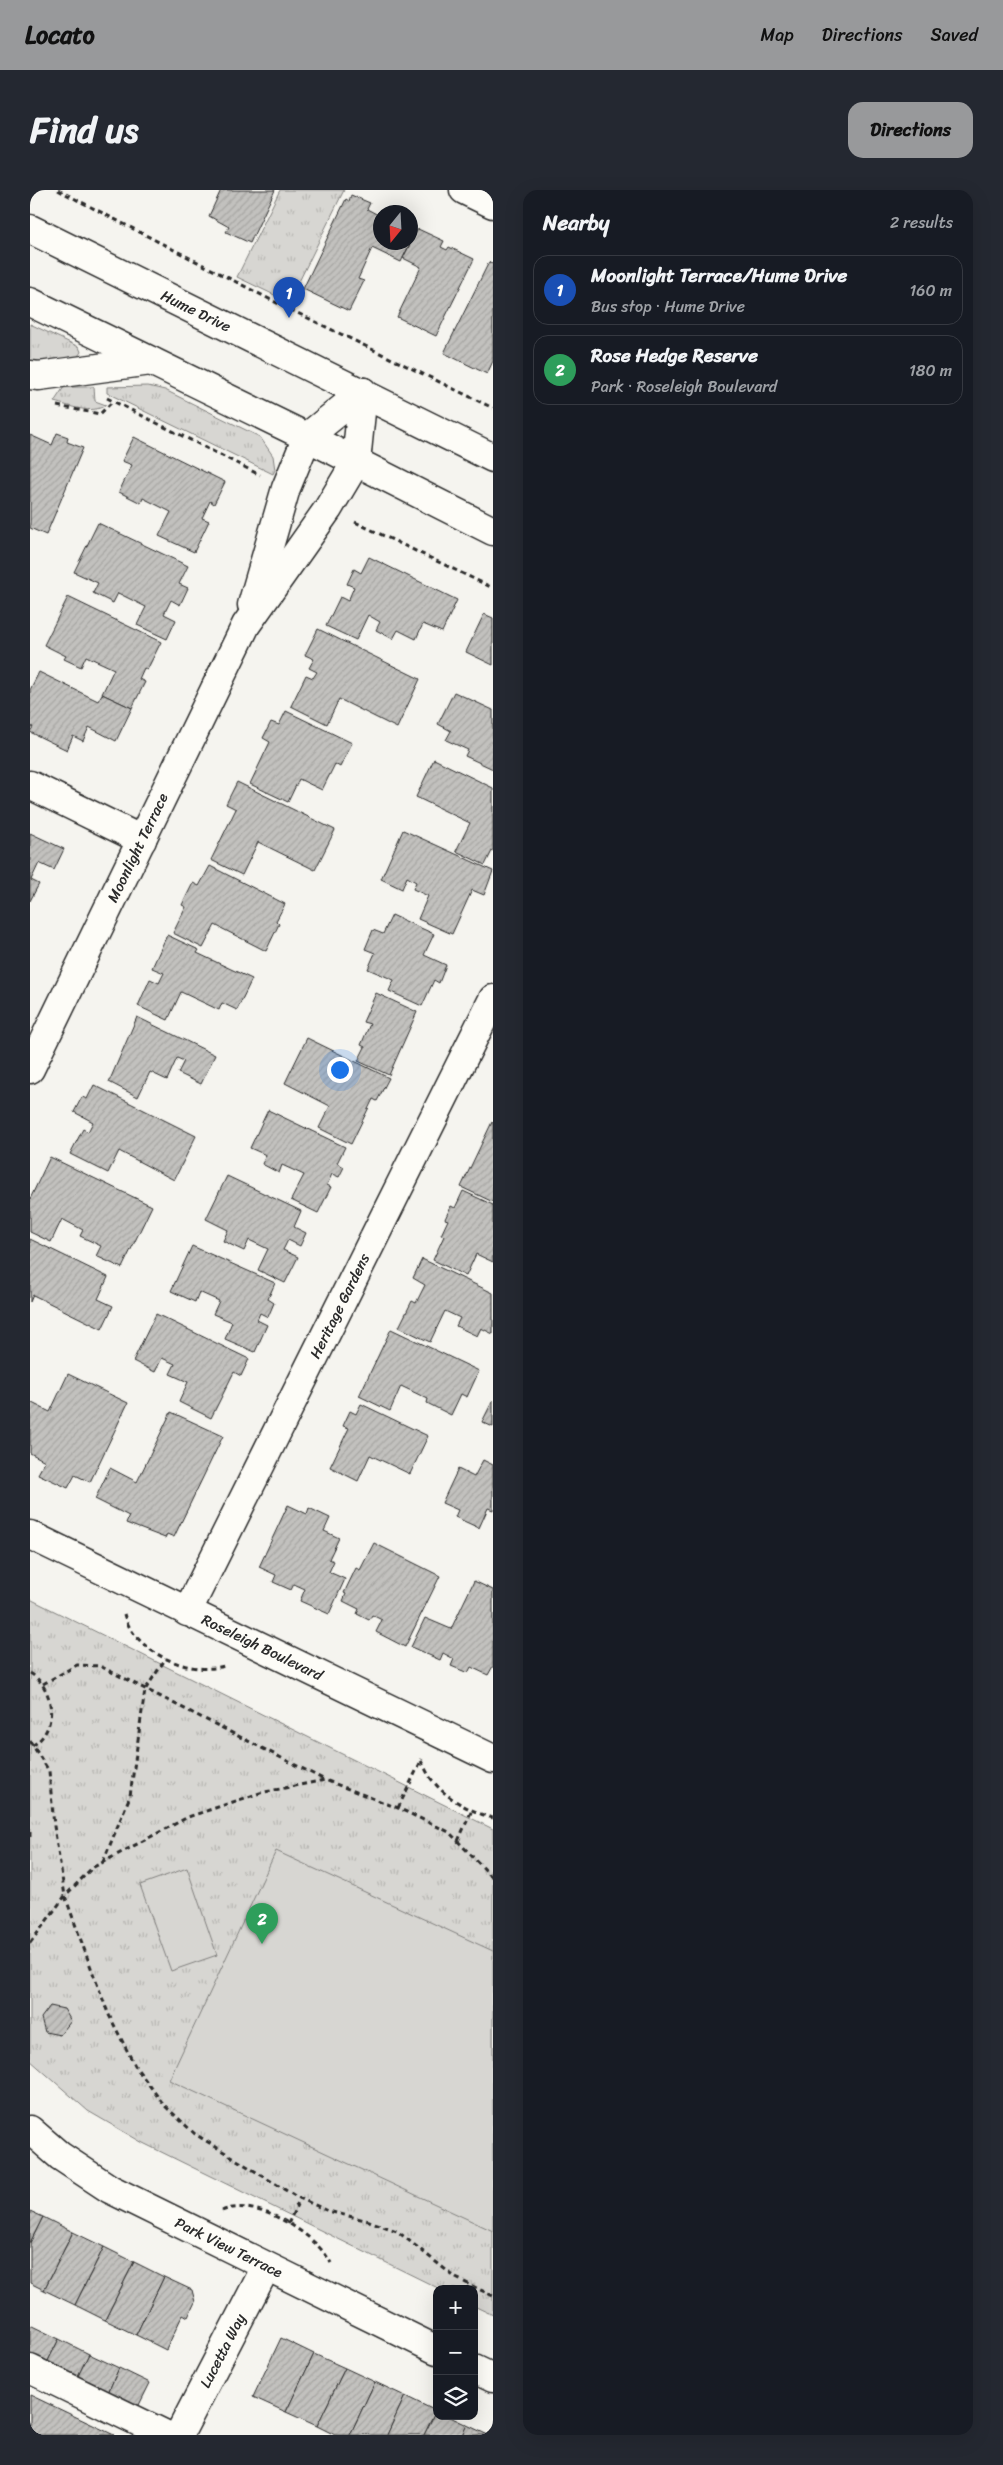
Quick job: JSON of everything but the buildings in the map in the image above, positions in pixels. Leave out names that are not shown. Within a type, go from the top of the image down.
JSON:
[{"type":"street","points":[[464,190],[493,204]]},
{"type":"street","name":"Hume Drive","points":[[30,228],[493,458]]},
{"type":"street","points":[[30,302],[307,437],[493,531]]},
{"type":"street","points":[[30,374],[39,376],[151,361]]},
{"type":"street","points":[[307,437],[363,392]]},
{"type":"street","name":"Moonlight Terrace","points":[[30,1069],[246,625],[328,509],[356,462],[363,392]]},
{"type":"street","name":"Moonlight Terrace","points":[[246,625],[286,488],[307,437]]},
{"type":"street","points":[[30,785],[142,840]]},
{"type":"street","name":"Heritage Gardens","points":[[187,1612],[493,999]]},
{"type":"street","name":"Roseleigh Boulevard","points":[[30,1535],[493,1760]]},
{"type":"street","name":"Park View Terrace","points":[[30,2130],[60,2156],[110,2189],[433,2348]]},
{"type":"street","name":"Lucetta Way","points":[[179,2435],[266,2267]]},
{"type":"street","points":[[30,2369],[166,2435]]},
{"type":"street","points":[[478,2371],[493,2378]]},
{"type":"path","points":[[58,190],[279,304],[493,408]]},
{"type":"path","points":[[48,404],[100,414],[113,401]]},
{"type":"path","points":[[129,1584],[123,1608],[128,1627],[136,1638],[166,1658],[191,1667],[209,1668],[225,1666],[236,1661],[250,1643]]},
{"type":"path","points":[[102,1863],[130,1796],[145,1690],[166,1658]]},
{"type":"path","points":[[43,1684],[77,1665],[100,1666],[325,1780],[398,1808],[449,1832],[493,1878]]},
{"type":"path","points":[[30,1673],[43,1684],[49,1696],[51,1710],[46,1730],[32,1746]]},
{"type":"path","points":[[398,1808],[436,1732]]},
{"type":"path","points":[[30,1741],[49,1771],[54,1826],[65,1896],[108,2013],[135,2066],[164,2104],[195,2134],[300,2198],[328,2212],[369,2221],[397,2231],[456,2278],[493,2296]]},
{"type":"path","points":[[421,1761],[432,1781],[448,1795],[472,1810],[493,1818]]},
{"type":"path","points":[[31,1940],[65,1896],[92,1868],[188,1817],[260,1792],[325,1780]]},
{"type":"path","points":[[458,1841],[472,1810]]},
{"type":"path","points":[[30,1832],[30,1841]]},
{"type":"path","points":[[288,2224],[300,2198]]},
{"type":"path","points":[[202,2235],[211,2219],[230,2207],[246,2206],[288,2224],[312,2240],[334,2269],[333,2277],[324,2296]]},
{"type":"green space","points":[[280,190],[344,190],[289,302],[237,277]]},
{"type":"green space","points":[[30,324],[79,347],[81,352],[75,360],[30,361]]},
{"type":"green space","points":[[148,386],[165,390],[260,437],[273,456],[275,470],[273,474],[107,393],[107,387]]},
{"type":"green space","points":[[64,387],[94,387],[95,401],[106,405],[87,410],[54,402]]},
{"type":"green space","points":[[30,1599],[493,1829],[493,2315],[478,2308],[478,2285],[433,2286],[143,2143],[88,2111],[30,2060]]},
{"type":"green space","points":[[276,1851],[493,1951],[493,2231],[169,2080]]},
{"type":"green space","points":[[187,1868],[217,1955],[171,1971],[140,1885]]},
{"type":"place","name":"Moonlight Terrace/Hume Drive","points":[[289,318]]},
{"type":"place","name":"Rose Hedge Reserve","points":[[262,1944]]}]
